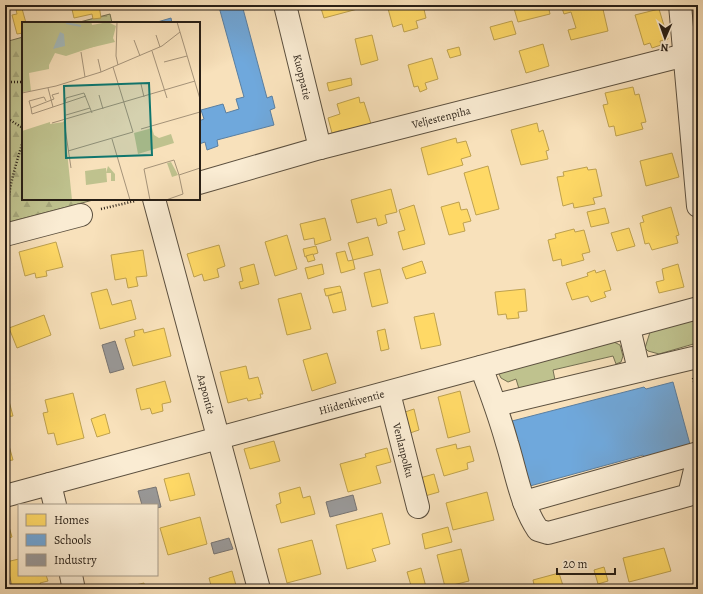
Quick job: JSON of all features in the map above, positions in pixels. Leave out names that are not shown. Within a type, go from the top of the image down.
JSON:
[{"type":"street","name":"Kuoppatie","points":[[285,5],[320,148]]},
{"type":"street","points":[[680,5],[694,175],[698,206]]},
{"type":"street","name":"Veljestenpiha","points":[[200,183],[320,148],[685,54]]},
{"type":"street","name":"Aapontie","points":[[142,200],[218,438],[259,589]]},
{"type":"street","points":[[6,227],[81,215]]},
{"type":"street","name":"Hiidenkiventie","points":[[5,496],[629,328],[698,308]]},
{"type":"street","points":[[629,328],[639,370]]},
{"type":"street","points":[[496,405],[639,370],[692,366]]},
{"type":"street","points":[[481,367],[496,405],[524,502],[533,523],[538,530],[548,533],[689,495],[698,457]]},
{"type":"street","name":"Venlanpolku","points":[[389,393],[418,507]]},
{"type":"street","points":[[524,502],[698,453]]},
{"type":"street","points":[[50,484],[55,504]]},
{"type":"path","points":[[5,82],[22,82]]},
{"type":"path","points":[[5,117],[22,127]]},
{"type":"path","points":[[6,227],[7,204],[22,145]]},
{"type":"path","points":[[120,204],[142,200]]},
{"type":"path","points":[[692,366],[698,396]]},
{"type":"green space","points":[[693,5],[698,5],[698,73]]},
{"type":"green space","points":[[110,14],[112,22],[80,22]]},
{"type":"green space","points":[[22,37],[22,200],[93,200],[5,223],[5,42]]},
{"type":"green space","points":[[698,316],[697,343],[659,354],[648,351],[645,348],[651,329]]},
{"type":"green space","points":[[612,341],[620,345],[623,356],[621,362],[616,364],[613,356],[553,370],[556,385],[520,392],[516,379],[508,382],[501,378],[497,370]]},
{"type":"building: Homes","points":[[15,5],[21,5],[26,22],[22,22],[22,33],[17,34],[12,15],[17,14]]},
{"type":"building: Homes","points":[[24,5],[36,5],[36,6],[26,9]]},
{"type":"building: Homes","points":[[71,5],[99,5],[101,18],[93,19],[92,14],[74,18]]},
{"type":"building: Homes","points":[[320,5],[364,5],[365,7],[324,18]]},
{"type":"building: Homes","points":[[387,5],[423,5],[426,18],[416,21],[418,28],[404,32],[402,24],[393,27]]},
{"type":"building: Homes","points":[[513,5],[548,5],[550,14],[518,22]]},
{"type":"building: Homes","points":[[561,5],[602,5],[608,31],[571,40],[568,30],[576,28],[571,12],[564,14]]},
{"type":"building: Homes","points":[[659,9],[668,39],[660,41],[661,45],[652,48],[650,43],[644,45],[635,15]]},
{"type":"building: Homes","points":[[512,21],[516,34],[494,40],[490,27]]},
{"type":"building: Homes","points":[[372,35],[378,60],[361,65],[355,39]]},
{"type":"building: Homes","points":[[543,44],[549,66],[526,73],[519,51]]},
{"type":"building: Homes","points":[[459,47],[461,55],[450,58],[447,50]]},
{"type":"building: Homes","points":[[432,58],[438,79],[425,83],[427,89],[420,92],[418,86],[414,87],[408,65]]},
{"type":"building: Homes","points":[[351,78],[352,85],[329,91],[327,83]]},
{"type":"building: Homes","points":[[633,87],[635,95],[639,94],[646,122],[641,123],[643,129],[616,136],[614,126],[609,127],[603,105],[608,104],[605,93]]},
{"type":"building: Homes","points":[[359,97],[360,103],[364,102],[371,124],[343,132],[342,130],[332,133],[328,118],[340,114],[337,104]]},
{"type":"building: Homes","points":[[537,123],[539,132],[543,130],[549,150],[546,151],[548,159],[521,165],[511,130]]},
{"type":"building: Homes","points":[[456,138],[457,143],[466,141],[471,156],[461,159],[463,165],[428,175],[421,148]]},
{"type":"building: Homes","points":[[672,153],[679,177],[646,186],[640,161]]},
{"type":"building: Homes","points":[[488,166],[499,209],[476,215],[464,173]]},
{"type":"building: Homes","points":[[587,167],[588,170],[596,169],[602,196],[593,198],[595,204],[574,208],[573,203],[563,206],[557,177],[564,176],[563,172]]},
{"type":"building: Homes","points":[[391,189],[397,212],[385,215],[387,223],[378,226],[376,218],[357,223],[351,200]]},
{"type":"building: Homes","points":[[459,202],[461,210],[467,209],[471,221],[463,223],[465,231],[449,235],[441,207]]},
{"type":"building: Homes","points":[[414,205],[425,244],[403,250],[398,232],[405,230],[399,210]]},
{"type":"building: Homes","points":[[671,207],[679,235],[676,236],[678,243],[652,250],[649,243],[645,244],[640,223],[644,222],[642,216]]},
{"type":"building: Homes","points":[[605,208],[609,223],[591,227],[587,212]]},
{"type":"building: Homes","points":[[325,218],[331,240],[315,245],[314,238],[304,240],[300,224]]},
{"type":"building: Homes","points":[[629,228],[635,246],[617,251],[611,233]]},
{"type":"building: Homes","points":[[574,229],[575,232],[584,230],[590,252],[582,254],[584,260],[562,266],[561,259],[553,261],[548,240],[556,238],[555,234]]},
{"type":"building: Homes","points":[[287,235],[297,269],[275,276],[265,242]]},
{"type":"building: Homes","points":[[368,237],[373,255],[353,260],[348,243]]},
{"type":"building: Homes","points":[[56,242],[63,267],[46,271],[47,276],[36,278],[35,273],[25,276],[19,252]]},
{"type":"building: Homes","points":[[219,245],[225,266],[217,269],[219,277],[204,281],[202,274],[194,277],[187,254]]},
{"type":"building: Homes","points":[[316,246],[318,253],[305,257],[303,249]]},
{"type":"building: Homes","points":[[143,250],[147,276],[136,277],[138,286],[128,288],[126,278],[115,280],[111,255]]},
{"type":"building: Homes","points":[[345,251],[348,261],[353,260],[355,269],[341,273],[336,253]]},
{"type":"building: Homes","points":[[313,254],[315,260],[308,262],[306,256]]},
{"type":"building: Homes","points":[[422,261],[426,273],[406,279],[402,268]]},
{"type":"building: Homes","points":[[254,264],[259,284],[241,289],[239,282],[243,281],[240,268]]},
{"type":"building: Homes","points":[[322,264],[324,274],[308,279],[305,268]]},
{"type":"building: Homes","points":[[678,264],[684,287],[659,293],[656,282],[664,280],[662,269]]},
{"type":"building: Homes","points":[[380,269],[388,303],[372,307],[364,273]]},
{"type":"building: Homes","points":[[595,270],[596,273],[605,270],[611,290],[604,292],[606,297],[591,302],[588,296],[572,300],[566,283],[588,276],[587,273]]},
{"type":"building: Homes","points":[[340,286],[342,292],[326,296],[324,289]]},
{"type":"building: Homes","points":[[107,289],[112,305],[131,300],[136,319],[100,329],[91,293]]},
{"type":"building: Homes","points":[[525,289],[527,311],[518,312],[519,318],[507,319],[506,314],[498,315],[495,292]]},
{"type":"building: Homes","points":[[342,292],[346,310],[333,313],[328,296]]},
{"type":"building: Homes","points":[[301,293],[311,329],[287,335],[278,299]]},
{"type":"building: Homes","points":[[434,313],[441,345],[421,349],[414,317]]},
{"type":"building: Homes","points":[[44,315],[51,335],[17,348],[9,328]]},
{"type":"building: Homes","points":[[164,328],[171,356],[133,366],[125,339],[135,336],[134,331],[143,329],[144,333]]},
{"type":"building: Homes","points":[[385,329],[389,349],[381,351],[377,331]]},
{"type":"building: Homes","points":[[327,353],[336,383],[312,391],[303,360]]},
{"type":"building: Homes","points":[[246,366],[249,379],[258,377],[263,394],[260,394],[261,398],[248,401],[247,398],[228,403],[220,372]]},
{"type":"building: Homes","points":[[165,381],[171,402],[162,404],[163,411],[152,414],[150,408],[141,410],[136,389]]},
{"type":"building: Homes","points":[[6,390],[13,416],[5,417]]},
{"type":"building: Homes","points":[[460,391],[470,432],[448,438],[438,397]]},
{"type":"building: Homes","points":[[73,393],[84,438],[57,445],[54,433],[48,434],[43,413],[48,412],[45,400]]},
{"type":"building: Homes","points":[[414,409],[419,430],[410,433],[405,412]]},
{"type":"building: Homes","points":[[105,414],[110,433],[97,437],[91,419]]},
{"type":"building: Homes","points":[[274,441],[280,461],[250,469],[244,449]]},
{"type":"building: Homes","points":[[8,442],[13,460],[5,461],[5,443]]},
{"type":"building: Homes","points":[[456,444],[457,449],[470,446],[474,461],[467,463],[468,469],[444,476],[436,449]]},
{"type":"building: Homes","points":[[387,448],[391,462],[376,466],[381,483],[348,492],[340,464],[366,457],[365,454]]},
{"type":"building: Homes","points":[[189,473],[195,495],[170,501],[164,479]]},
{"type":"building: Homes","points":[[434,474],[439,492],[425,496],[420,478]]},
{"type":"building: Homes","points":[[300,487],[303,498],[310,496],[315,514],[281,523],[276,505],[281,503],[279,493]]},
{"type":"building: Homes","points":[[487,492],[494,520],[453,530],[446,503]]},
{"type":"building: Homes","points":[[382,513],[390,544],[372,549],[376,561],[347,569],[336,525]]},
{"type":"building: Homes","points":[[200,517],[207,544],[168,555],[160,528]]},
{"type":"building: Homes","points":[[5,520],[7,520],[12,537],[5,539]]},
{"type":"building: Homes","points":[[448,527],[452,542],[425,549],[422,534]]},
{"type":"building: Homes","points":[[698,536],[698,558],[694,537]]},
{"type":"building: Homes","points":[[312,540],[321,574],[287,583],[278,549]]},
{"type":"building: Homes","points":[[664,548],[671,571],[629,582],[623,558]]},
{"type":"building: Homes","points":[[461,549],[469,581],[445,587],[437,555]]},
{"type":"building: Homes","points":[[18,559],[18,576],[46,576],[48,581],[40,583],[41,586],[30,589],[13,589],[6,562]]},
{"type":"building: Homes","points":[[604,567],[608,581],[598,584],[594,570]]},
{"type":"building: Homes","points":[[421,568],[426,587],[412,589],[407,572]]},
{"type":"building: Homes","points":[[232,571],[237,589],[212,589],[209,578]]},
{"type":"building: Homes","points":[[559,573],[564,589],[535,589],[533,580]]},
{"type":"building: Homes","points":[[144,583],[145,589],[119,589]]},
{"type":"building: Schools","points":[[225,5],[242,5],[267,98],[272,96],[275,108],[270,110],[274,125],[217,140],[218,146],[207,150],[205,142],[200,144],[200,121],[204,119],[201,110],[223,104],[226,113],[239,109],[236,99],[244,97],[219,7]]},
{"type":"building: Schools","points":[[171,18],[172,22],[157,22]]},
{"type":"building: Schools","points":[[673,382],[691,448],[645,460],[643,455],[530,486],[512,421],[644,387],[646,389]]},
{"type":"building: Industry","points":[[115,341],[124,369],[110,373],[102,345]]},
{"type":"building: Industry","points":[[156,487],[161,507],[158,508],[158,504],[142,504],[138,491]]},
{"type":"building: Industry","points":[[353,495],[357,510],[330,517],[326,502]]},
{"type":"building: Industry","points":[[229,538],[233,549],[214,554],[211,543]]}]
